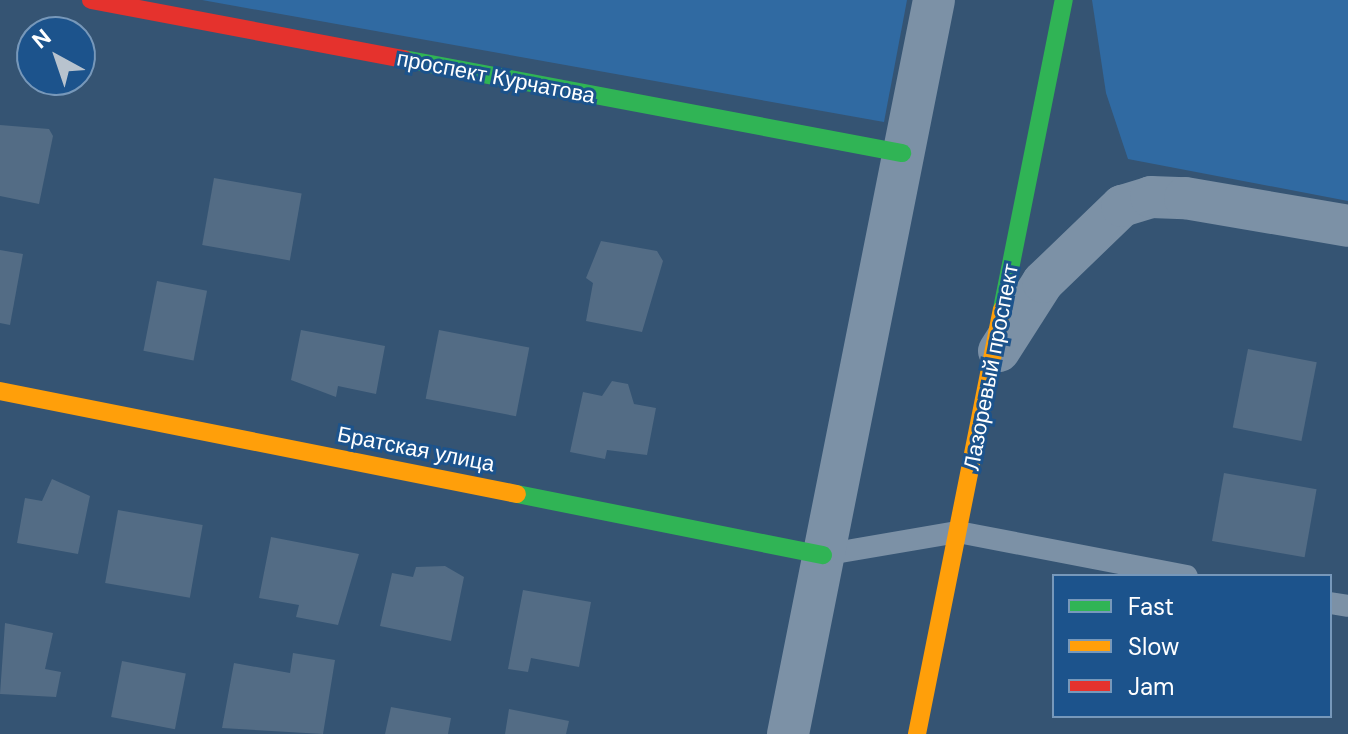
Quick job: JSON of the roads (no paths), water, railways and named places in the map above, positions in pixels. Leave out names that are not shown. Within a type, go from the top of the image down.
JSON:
[{"type":"street","name":"проспект Курчатова","points":[[91,0],[902,153]]},
{"type":"street","points":[[788,734],[934,0]]},
{"type":"street","name":"Лазоревый проспект","points":[[917,734],[1064,0]]},
{"type":"street","points":[[991,370],[1018,311],[1122,206],[1151,197],[1185,198],[1348,226]]},
{"type":"street","name":"Братская улица","points":[[0,391],[823,555]]},
{"type":"lane","points":[[823,555],[958,532],[1177,574]]}]
